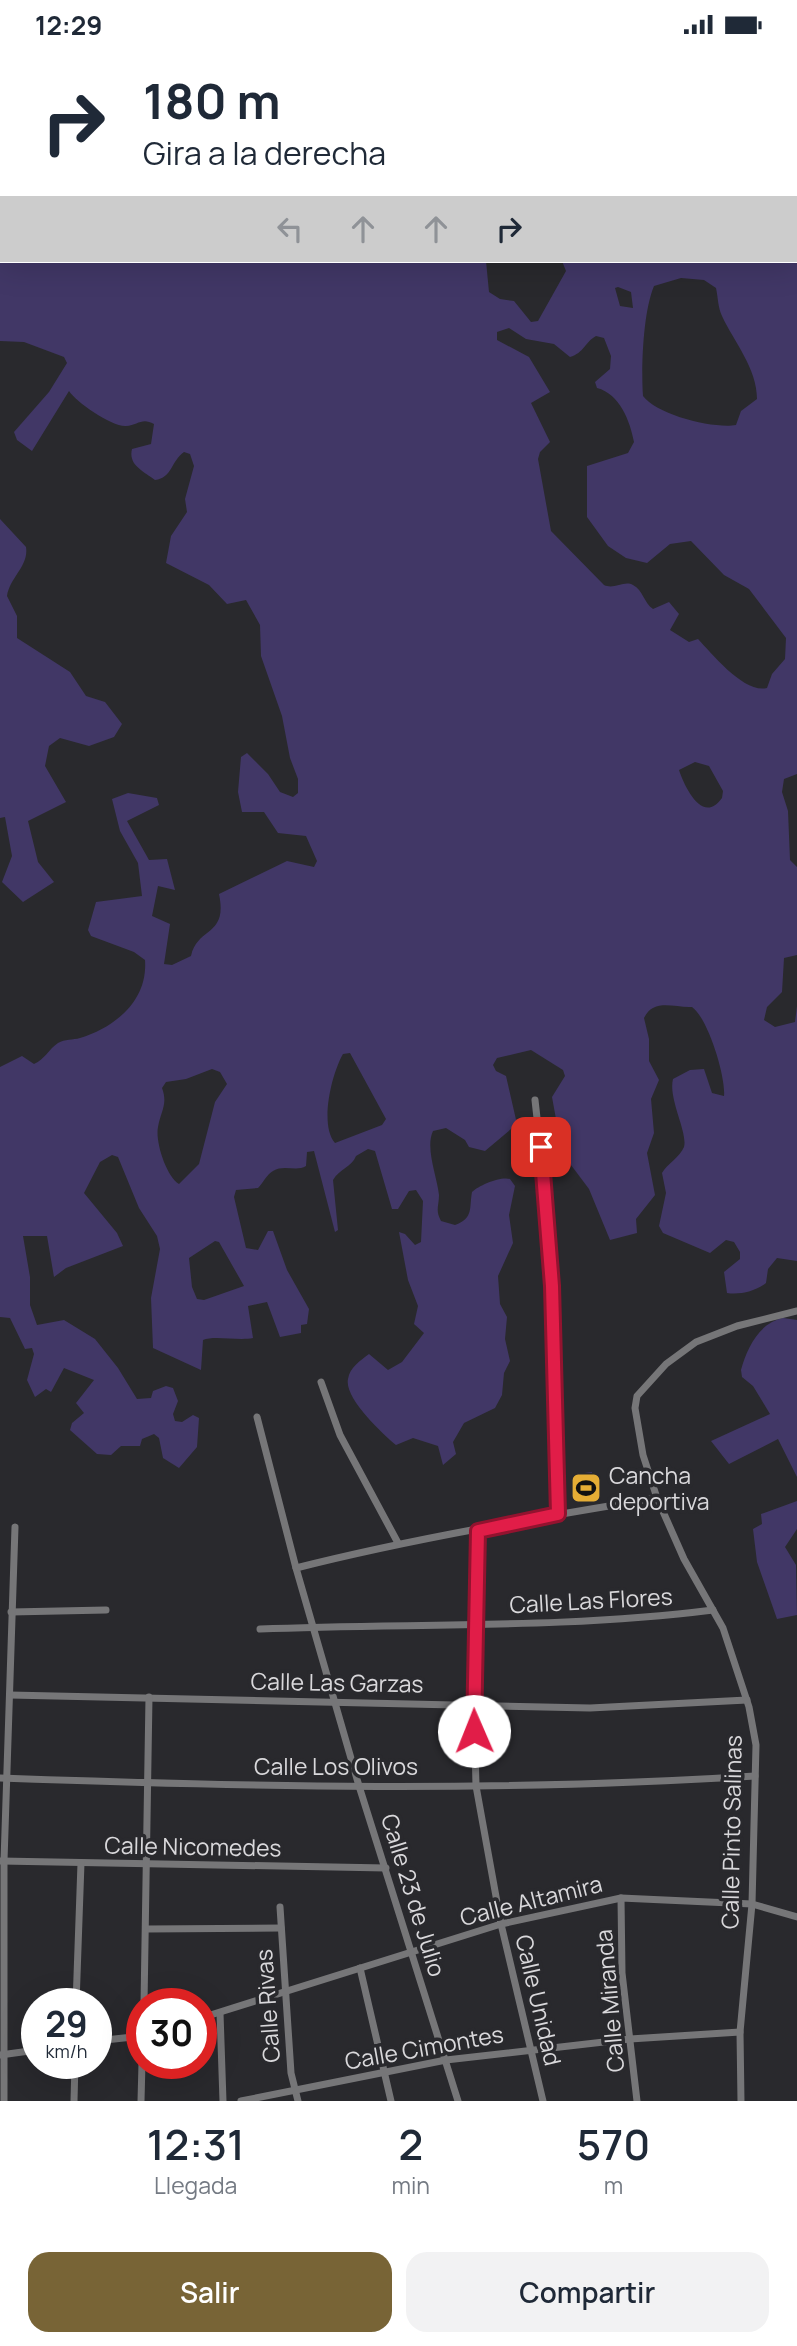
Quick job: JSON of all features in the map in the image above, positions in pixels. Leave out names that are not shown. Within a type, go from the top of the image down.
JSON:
[{"type":"street","points":[[535,1100],[546,1194],[552,1286],[558,1514]]},
{"type":"street","name":"Calle Pinto Salinas","points":[[741,2101],[740,2032],[752,1904],[756,1745],[747,1700],[727,1638],[684,1559],[657,1498],[635,1421],[637,1396],[666,1364],[696,1342],[737,1326],[797,1311]]},
{"type":"street","points":[[321,1382],[350,1454],[398,1543]]},
{"type":"street","name":"Calle 23 de Julio","points":[[257,1417],[296,1568],[359,1786],[458,2101]]},
{"type":"street","points":[[296,1568],[398,1543],[657,1498]]},
{"type":"street","points":[[4,2101],[1,2033],[2,1861],[15,1527]]},
{"type":"street","name":"Calle Unidad","points":[[478,1531],[474,1704],[476,1786],[501,1924],[543,2101]]},
{"type":"street","points":[[11,1612],[106,1610]]},
{"type":"street","name":"Calle Las Flores","points":[[260,1629],[475,1626],[659,1617],[713,1610]]},
{"type":"street","name":"Calle Las Garzas","points":[[10,1695],[590,1708],[747,1700]]},
{"type":"street","points":[[145,1988],[149,1697]]},
{"type":"street","name":"Calle Los Olivos","points":[[4,1778],[147,1783],[476,1786],[628,1784],[755,1776]]},
{"type":"street","name":"Calle Nicomedes","points":[[2,1861],[386,1868]]},
{"type":"street","points":[[77,1988],[81,1863]]},
{"type":"street","name":"Calle Altamira","points":[[217,2014],[501,1924],[621,1898],[752,1904],[797,1917]]},
{"type":"street","name":"Calle Miranda","points":[[621,1898],[622,1973],[637,2101]]},
{"type":"street","name":"Calle Rivas","points":[[280,1907],[284,1992],[298,2101]]},
{"type":"street","points":[[147,1929],[281,1928]]},
{"type":"street","points":[[360,1968],[391,2101]]},
{"type":"street","points":[[220,2013],[223,2101]]},
{"type":"street","name":"Calle Cimontes","points":[[241,2101],[446,2060],[630,2039],[740,2032]]},
{"type":"street","points":[[2,2055],[21,2052]]},
{"type":"street","points":[[74,2101],[75,2079]]},
{"type":"street","points":[[141,2101],[142,2079]]},
{"type":"shaded area","points":[[0,263],[486,263],[489,292],[500,299],[514,301],[531,322],[538,321],[566,271],[563,263],[797,263],[797,774],[784,779],[782,792],[788,811],[790,860],[797,867],[797,955],[784,958],[782,992],[767,1007],[764,1020],[775,1027],[795,1022],[797,1006],[797,1261],[777,1258],[768,1269],[766,1283],[748,1292],[727,1293],[724,1272],[740,1259],[740,1252],[734,1242],[726,1240],[710,1253],[663,1233],[659,1226],[666,1193],[662,1173],[684,1147],[673,1096],[673,1079],[690,1070],[704,1069],[712,1093],[724,1096],[724,1087],[715,1049],[698,1013],[692,1007],[659,1006],[648,1012],[644,1018],[649,1039],[649,1061],[659,1080],[651,1099],[654,1133],[647,1153],[655,1195],[636,1219],[637,1233],[610,1240],[589,1189],[568,1161],[560,1141],[552,1097],[565,1076],[563,1070],[531,1050],[497,1058],[493,1065],[496,1071],[506,1076],[517,1124],[485,1151],[469,1147],[465,1140],[446,1128],[433,1131],[430,1146],[441,1221],[455,1225],[465,1219],[470,1212],[472,1192],[485,1184],[506,1178],[515,1186],[509,1215],[513,1243],[498,1276],[500,1304],[507,1317],[505,1339],[510,1361],[504,1373],[502,1395],[495,1408],[464,1423],[453,1442],[456,1454],[443,1465],[438,1446],[413,1438],[396,1445],[365,1415],[348,1387],[351,1371],[369,1354],[388,1370],[402,1362],[424,1333],[414,1324],[418,1306],[408,1280],[399,1232],[405,1234],[415,1245],[421,1242],[423,1201],[416,1190],[409,1191],[398,1209],[392,1209],[375,1151],[368,1149],[356,1156],[333,1180],[338,1230],[335,1232],[314,1151],[307,1152],[306,1166],[277,1169],[269,1174],[258,1188],[236,1190],[234,1197],[246,1248],[258,1250],[268,1231],[273,1231],[287,1270],[309,1309],[307,1324],[301,1325],[301,1333],[280,1337],[267,1302],[248,1306],[253,1338],[203,1340],[201,1370],[153,1348],[151,1298],[160,1249],[157,1236],[139,1208],[118,1157],[112,1155],[100,1162],[84,1193],[117,1233],[123,1246],[66,1268],[54,1277],[47,1236],[23,1236],[30,1277],[30,1305],[37,1325],[64,1320],[95,1339],[118,1368],[137,1399],[151,1398],[153,1391],[166,1386],[173,1388],[178,1401],[173,1414],[175,1421],[182,1422],[193,1415],[199,1418],[197,1447],[179,1468],[163,1458],[159,1438],[154,1434],[142,1439],[140,1446],[121,1446],[111,1455],[97,1454],[70,1430],[72,1423],[84,1413],[76,1403],[94,1380],[64,1368],[51,1392],[46,1389],[35,1397],[27,1380],[34,1354],[32,1348],[25,1349],[10,1318],[0,1317],[0,1067],[22,1056],[34,1064],[58,1043],[80,1038],[106,1027],[127,1010],[141,988],[145,960],[134,952],[91,936],[88,930],[96,902],[142,896],[138,863],[120,831],[112,799],[128,793],[157,798],[159,805],[127,821],[149,860],[167,859],[175,890],[158,886],[152,916],[170,924],[164,964],[172,965],[191,956],[195,946],[216,925],[221,908],[219,894],[287,861],[314,867],[317,861],[306,836],[278,833],[264,812],[242,812],[238,792],[241,757],[247,753],[268,774],[280,792],[293,797],[298,793],[298,779],[290,758],[282,716],[261,656],[260,625],[246,600],[227,604],[209,585],[166,563],[171,536],[187,512],[185,499],[194,466],[190,454],[184,452],[165,476],[155,480],[134,463],[131,455],[132,449],[151,444],[154,424],[143,421],[126,426],[112,423],[86,407],[69,391],[32,451],[17,440],[14,432],[49,392],[67,363],[64,357],[24,342],[0,341]],"holes":[[[681,278],[704,280],[716,288],[721,313],[749,366],[756,388],[757,399],[741,411],[736,425],[701,423],[673,415],[650,403],[643,396],[644,340],[647,310],[654,286]],[[615,288],[631,292],[633,308],[620,306]],[[509,328],[526,339],[554,344],[570,357],[596,336],[604,338],[611,356],[610,369],[595,382],[597,388],[612,396],[623,409],[634,442],[628,453],[587,466],[587,517],[608,546],[626,558],[647,563],[670,544],[691,541],[724,575],[749,589],[786,638],[785,659],[772,674],[767,688],[749,685],[730,672],[698,639],[689,642],[670,630],[679,614],[669,602],[653,609],[633,585],[604,585],[551,531],[538,459],[540,452],[550,442],[531,403],[550,392],[529,357],[497,340],[497,332]],[[695,762],[709,766],[723,791],[722,798],[708,808],[702,806],[690,794],[679,770]],[[350,1053],[386,1119],[382,1125],[335,1143],[328,1124],[329,1099],[343,1054]],[[212,1069],[220,1072],[227,1084],[215,1102],[199,1164],[179,1184],[162,1158],[158,1127],[164,1103],[162,1088],[166,1082],[186,1079]],[[215,1241],[219,1242],[244,1286],[204,1300],[197,1299],[192,1287],[189,1258]]]},
{"type":"shaded area","points":[[0,519],[26,547],[25,560],[7,596],[17,616],[17,638],[70,672],[86,696],[105,702],[122,724],[114,737],[89,746],[60,738],[49,746],[45,766],[66,802],[28,821],[38,862],[54,882],[23,902],[2,882],[12,856],[5,817],[0,818]]},
{"type":"shaded area","points":[[783,1318],[797,1320],[797,1477],[778,1439],[729,1464],[711,1441],[770,1414],[753,1386],[742,1377],[741,1370],[755,1338],[767,1325]]},
{"type":"shaded area","name":"Cancha deportiva","points":[[592,1472],[593,1501],[579,1502],[577,1474]]},
{"type":"shaded area","points":[[797,1501],[797,1529],[785,1547],[796,1565],[797,1615],[777,1619],[757,1562],[753,1529],[762,1524],[761,1514]]},
{"type":"place","name":"Cancha deportiva","points":[[586,1488]]},
{"type":"route","points":[[474,1731],[478,1531],[558,1514],[552,1286],[541,1147]]}]
